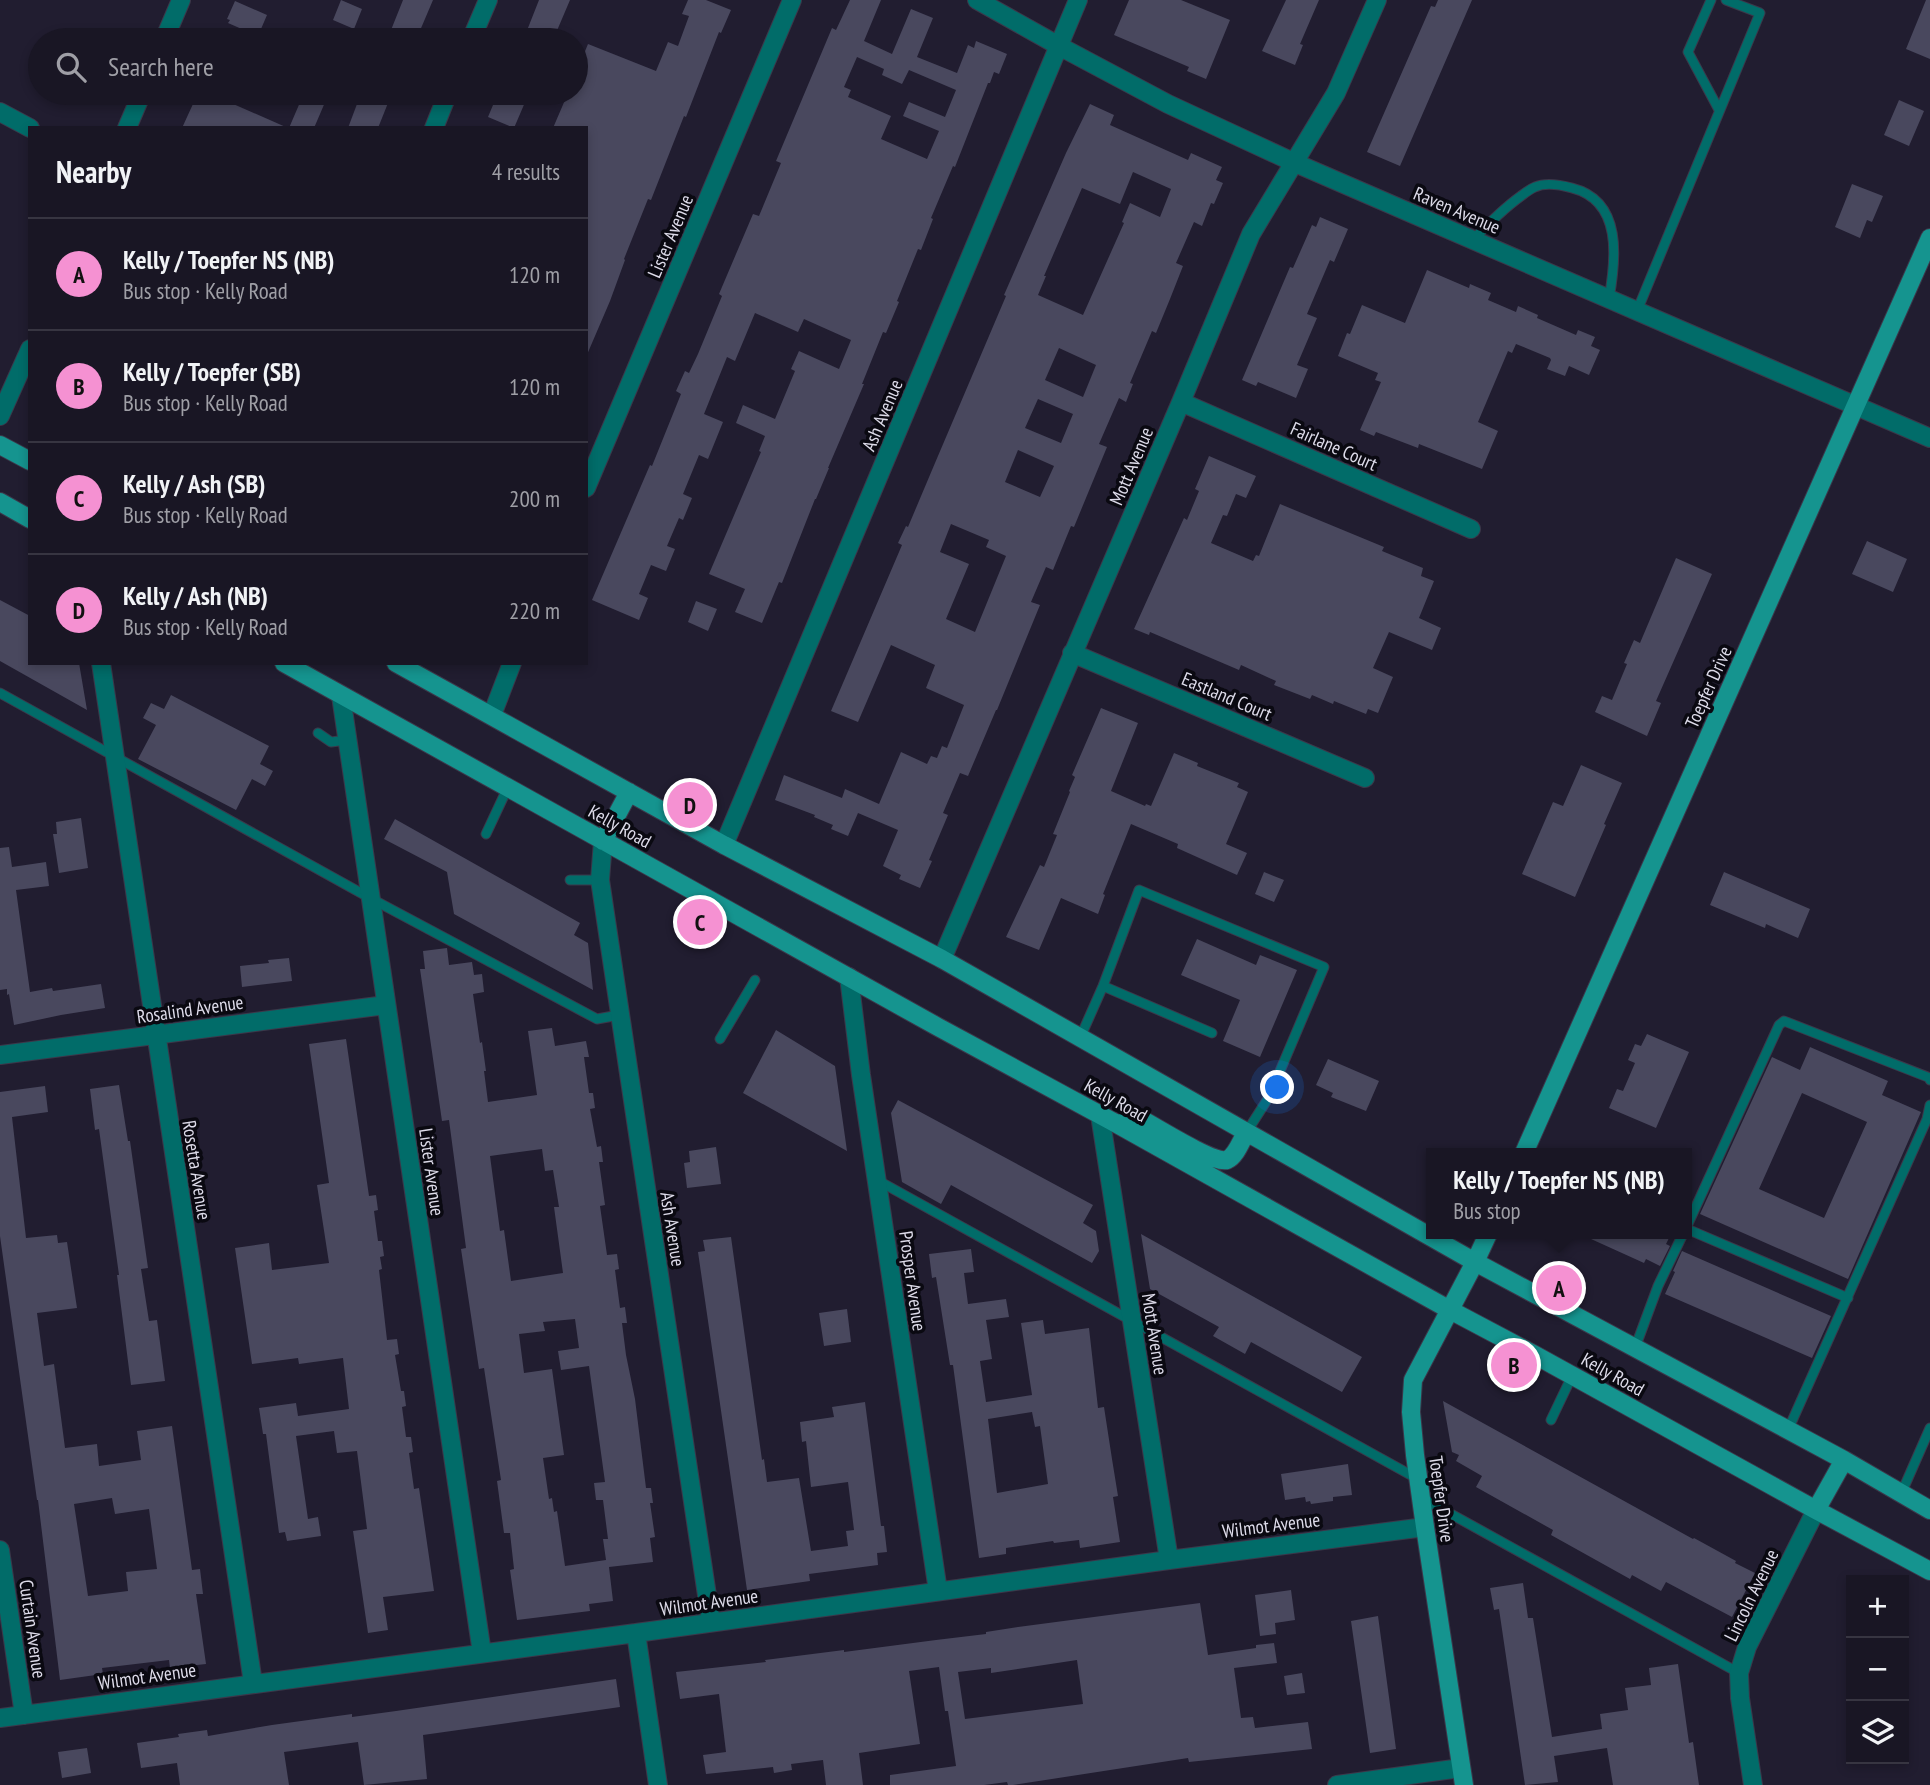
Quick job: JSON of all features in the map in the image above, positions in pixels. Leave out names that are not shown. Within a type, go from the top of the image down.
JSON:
[{"type":"street","points":[[169,28],[181,0]]},
{"type":"street","points":[[476,28],[488,0]]},
{"type":"street","name":"Lister Avenue","points":[[588,483],[792,0]]},
{"type":"street","name":"Raven Avenue","points":[[977,0],[1168,104],[1293,162],[1930,438]]},
{"type":"street","name":"Ash Avenue","points":[[724,845],[1078,0]]},
{"type":"street","name":"Mott Avenue","points":[[942,959],[1251,234],[1339,86],[1377,0]]},
{"type":"street","points":[[128,126],[137,105]]},
{"type":"street","points":[[434,126],[443,105]]},
{"type":"street","points":[[0,111],[28,127]]},
{"type":"street","name":"Toepfer Drive","points":[[1526,1148],[1930,238]]},
{"type":"street","points":[[0,416],[28,353]]},
{"type":"street","name":"Fairlane Court","points":[[1181,402],[1471,529]]},
{"type":"street","points":[[0,445],[28,460]]},
{"type":"street","points":[[0,502],[28,518]]},
{"type":"street","name":"Eastland Court","points":[[1072,653],[1365,778]]},
{"type":"street","name":"Rosetta Avenue","points":[[101,665],[253,1683]]},
{"type":"street","name":"Kelly Road","points":[[287,665],[1450,1310],[1930,1571]]},
{"type":"street","name":"Kelly Road","points":[[400,665],[724,845],[942,959],[1426,1234]]},
{"type":"street","points":[[492,715],[511,665]]},
{"type":"street","name":"Lister Avenue","points":[[341,696],[482,1653]]},
{"type":"street","points":[[603,841],[629,792]]},
{"type":"street","name":"Ash Avenue","points":[[603,841],[600,880],[711,1622]]},
{"type":"street","name":"Prosper Avenue","points":[[849,977],[938,1591]]},
{"type":"street","name":"Rosalind Avenue","points":[[0,1055],[386,1005]]},
{"type":"street","name":"Mott Avenue","points":[[1100,1115],[1169,1559]]},
{"type":"street","points":[[1117,1124],[1141,1119],[1220,1161],[1234,1154],[1246,1133]]},
{"type":"street","name":"Kelly Road","points":[[1434,1239],[1844,1460],[1930,1510]]},
{"type":"street","name":"Toepfer Drive","points":[[1462,1777],[1424,1527],[1411,1412],[1413,1380],[1486,1239]]},
{"type":"street","points":[[1816,1510],[1844,1460]]},
{"type":"street","name":"Lincoln Avenue","points":[[1753,1785],[1740,1698],[1739,1673],[1747,1647],[1816,1510]]},
{"type":"street","name":"Wilmot Avenue","points":[[0,1718],[1169,1559],[1424,1527]]},
{"type":"street","name":"Curtain Avenue","points":[[0,1550],[24,1714]]},
{"type":"street","points":[[636,1633],[658,1785]]},
{"type":"street","points":[[1337,1785],[1462,1777]]},
{"type":"lane","points":[[1711,0],[1688,52],[1719,110]]},
{"type":"lane","points":[[1637,311],[1760,13],[1726,0]]},
{"type":"lane","points":[[1474,240],[1501,210],[1535,186],[1562,185],[1578,189],[1594,198],[1604,209],[1610,222],[1615,263],[1609,299]]},
{"type":"lane","points":[[0,693],[370,898],[597,1019],[619,1015]]},
{"type":"lane","points":[[318,733],[331,742],[347,740]]},
{"type":"lane","points":[[486,834],[508,787]]},
{"type":"lane","points":[[570,880],[600,880]]},
{"type":"lane","points":[[1080,1038],[1139,890],[1324,967],[1269,1097],[1246,1133]]},
{"type":"lane","points":[[720,1038],[755,980]]},
{"type":"lane","points":[[1102,986],[1212,1033]]},
{"type":"lane","points":[[1692,1217],[1779,1025],[1784,1021],[1930,1080]]},
{"type":"lane","points":[[1788,1430],[1927,1119],[1930,1105]]},
{"type":"lane","points":[[877,1180],[1418,1479]]},
{"type":"lane","points":[[1692,1230],[1848,1298]]},
{"type":"lane","points":[[1636,1348],[1658,1286],[1681,1239]]},
{"type":"lane","points":[[1551,1420],[1572,1376]]},
{"type":"lane","points":[[1901,1494],[1930,1428]]},
{"type":"lane","points":[[1420,1497],[1739,1673]]},
{"type":"building","points":[[341,0],[362,9],[354,28],[333,20]]},
{"type":"building","points":[[403,0],[433,0],[421,28],[392,28]]},
{"type":"building","points":[[539,0],[570,0],[558,28],[528,28]]},
{"type":"building","points":[[688,0],[706,0],[731,10],[721,33],[719,32],[651,200],[648,199],[588,352],[588,126],[554,126],[563,105],[588,105],[588,44],[656,71],[668,42],[678,46],[689,16],[682,14]]},
{"type":"building","points":[[850,0],[881,0],[864,41],[892,54],[911,9],[933,18],[917,57],[957,73],[968,45],[974,48],[976,41],[1007,54],[999,74],[994,72],[988,83],[955,167],[953,166],[931,218],[933,219],[921,250],[918,249],[886,333],[883,332],[782,583],[779,582],[762,623],[735,612],[745,589],[709,574],[761,452],[759,451],[765,436],[736,423],[743,405],[775,419],[795,371],[791,369],[799,351],[839,369],[851,340],[804,319],[798,332],[755,313],[735,361],[727,357],[704,414],[723,422],[708,459],[699,455],[683,494],[692,498],[683,520],[679,518],[667,546],[675,549],[666,571],[651,565],[639,594],[648,598],[639,620],[592,600],[681,394],[676,391],[685,371],[689,373],[698,354],[722,296],[719,294],[753,214],[759,216],[781,163],[776,161],[832,28],[836,30]],"holes":[[[857,57],[884,69],[882,75],[902,84],[909,70],[956,90],[945,117],[909,102],[903,116],[939,131],[927,159],[881,139],[891,116],[848,97],[851,90],[844,87]]]},
{"type":"building","points":[[1129,0],[1181,0],[1230,20],[1206,79],[1187,71],[1189,67],[1114,35]]},
{"type":"building","points":[[1286,0],[1319,0],[1300,44],[1303,45],[1295,65],[1262,51]]},
{"type":"building","points":[[1438,0],[1472,0],[1400,166],[1367,152],[1431,6],[1435,7]]},
{"type":"building","points":[[1926,0],[1930,0],[1930,59],[1906,49]]},
{"type":"building","points":[[235,1],[267,15],[261,28],[240,28],[228,23],[230,20],[227,19]]},
{"type":"building","points":[[1899,100],[1924,111],[1909,146],[1884,135]]},
{"type":"building","points":[[1090,104],[1114,115],[1110,125],[1188,160],[1191,153],[1222,167],[1216,180],[1223,183],[1202,226],[1194,222],[1176,263],[1183,266],[1170,299],[1156,333],[1152,331],[1130,383],[1133,384],[1126,402],[1119,398],[1099,444],[1107,447],[1074,527],[1071,526],[1053,570],[1046,567],[1031,602],[1040,605],[968,776],[960,773],[943,813],[948,815],[920,888],[899,879],[901,875],[883,866],[898,830],[858,813],[848,836],[831,829],[833,825],[814,817],[815,815],[775,800],[784,775],[842,798],[845,789],[879,804],[901,752],[927,764],[931,756],[937,758],[942,746],[947,748],[964,705],[926,688],[935,665],[891,645],[858,722],[831,711],[902,545],[898,543],[906,526],[908,527],[1066,153]],"holes":[[[1133,172],[1171,189],[1160,217],[1130,203],[1122,222],[1124,223],[1083,315],[1038,295],[1082,188],[1120,204]],[[1059,348],[1096,365],[1083,397],[1045,380]],[[1038,399],[1073,414],[1061,443],[1025,428]],[[1018,450],[1054,466],[1040,497],[1005,482]],[[951,524],[989,540],[986,547],[1006,556],[975,632],[946,619],[969,564],[940,552]]]},
{"type":"building","points":[[193,105],[236,105],[283,126],[183,126]]},
{"type":"building","points":[[299,105],[324,105],[315,126],[290,126]]},
{"type":"building","points":[[357,105],[387,105],[379,126],[349,126]]},
{"type":"building","points":[[493,105],[524,105],[515,126],[488,117]]},
{"type":"building","points":[[1852,184],[1883,196],[1872,222],[1867,220],[1860,238],[1835,227]]},
{"type":"building","points":[[1320,217],[1348,229],[1334,262],[1330,260],[1307,314],[1317,318],[1297,365],[1308,369],[1296,398],[1258,382],[1256,386],[1242,380],[1290,267],[1293,268],[1312,225],[1316,227]]},
{"type":"building","points":[[1427,270],[1469,288],[1470,284],[1491,293],[1488,300],[1516,312],[1518,306],[1538,315],[1537,318],[1576,335],[1578,330],[1595,337],[1591,346],[1600,350],[1589,375],[1569,366],[1565,376],[1547,369],[1550,358],[1516,344],[1512,353],[1508,351],[1478,422],[1498,431],[1482,469],[1419,444],[1418,448],[1376,432],[1374,436],[1360,430],[1381,382],[1375,380],[1378,373],[1338,356],[1362,305],[1405,323]]},
{"type":"building","points":[[1209,456],[1256,476],[1246,498],[1236,494],[1211,543],[1253,561],[1256,555],[1259,556],[1280,504],[1384,547],[1382,551],[1423,568],[1421,576],[1434,581],[1419,618],[1441,628],[1432,650],[1389,632],[1373,668],[1393,677],[1378,713],[1368,709],[1366,714],[1312,695],[1310,699],[1274,685],[1276,681],[1241,665],[1239,670],[1150,632],[1149,635],[1134,629],[1184,518],[1187,520],[1199,491],[1195,489]]},
{"type":"building","points":[[1867,541],[1907,559],[1893,592],[1852,574]]},
{"type":"building","points":[[1676,558],[1712,574],[1656,701],[1661,703],[1647,736],[1595,712],[1602,696],[1612,700],[1634,640],[1640,643]]},
{"type":"building","points":[[0,600],[28,615],[28,665],[79,665],[87,710],[0,661]]},
{"type":"building","points":[[696,601],[717,609],[708,631],[688,622]]},
{"type":"building","points":[[171,695],[269,746],[260,764],[273,771],[265,786],[252,779],[236,810],[138,759],[156,725],[143,718],[151,703],[164,709]]},
{"type":"building","points":[[1101,708],[1138,723],[1111,791],[1145,806],[1151,806],[1174,753],[1198,763],[1197,766],[1239,783],[1237,787],[1248,792],[1226,844],[1247,853],[1237,875],[1177,848],[1178,844],[1131,824],[1103,894],[1105,895],[1098,914],[1061,898],[1039,950],[1006,937],[1040,865],[1044,867],[1057,835],[1053,834],[1075,777],[1072,775]]},
{"type":"building","points":[[1581,765],[1622,783],[1575,897],[1522,874],[1553,802],[1563,806]]},
{"type":"building","points":[[81,818],[88,868],[59,873],[53,834],[57,834],[56,822]]},
{"type":"building","points":[[395,819],[580,923],[574,935],[588,943],[593,990],[454,914],[447,872],[384,839]]},
{"type":"building","points":[[9,847],[12,867],[46,862],[49,886],[16,890],[30,992],[101,984],[105,1008],[14,1025],[7,989],[0,990],[0,848]]},
{"type":"building","points":[[1264,872],[1284,880],[1274,902],[1255,894]]},
{"type":"building","points":[[1724,872],[1810,909],[1798,938],[1766,924],[1765,928],[1710,905]]},
{"type":"building","points":[[1197,939],[1256,965],[1260,955],[1297,970],[1260,1057],[1223,1041],[1240,1000],[1181,975]]},
{"type":"building","points":[[447,948],[449,965],[472,962],[474,975],[482,974],[484,992],[473,994],[480,1043],[482,1042],[488,1102],[537,1095],[528,1031],[552,1028],[555,1046],[586,1041],[589,1057],[584,1057],[589,1093],[593,1093],[595,1108],[590,1109],[597,1147],[601,1146],[603,1162],[599,1162],[605,1205],[600,1206],[607,1255],[617,1254],[619,1269],[615,1270],[620,1308],[625,1307],[627,1323],[622,1323],[626,1355],[635,1399],[646,1488],[651,1488],[653,1503],[650,1503],[655,1537],[650,1538],[653,1562],[609,1567],[613,1601],[589,1604],[590,1611],[517,1620],[510,1570],[514,1569],[510,1533],[504,1533],[497,1481],[501,1480],[484,1368],[479,1369],[461,1249],[466,1248],[449,1120],[442,1121],[420,969],[425,969],[423,951]],"holes":[[[542,1149],[545,1171],[553,1170],[559,1207],[554,1207],[563,1273],[511,1281],[504,1230],[500,1231],[490,1156]],[[575,1319],[579,1348],[558,1351],[561,1370],[589,1366],[605,1482],[594,1483],[596,1500],[603,1500],[608,1539],[603,1539],[606,1560],[565,1566],[557,1511],[554,1512],[552,1498],[549,1499],[543,1458],[564,1455],[552,1369],[524,1373],[519,1334],[545,1331],[543,1322]]]},
{"type":"building","points":[[289,958],[292,981],[242,987],[240,966]]},
{"type":"building","points":[[776,1030],[835,1066],[847,1151],[743,1093]]},
{"type":"building","points":[[1647,1034],[1689,1052],[1656,1128],[1609,1108],[1617,1089],[1623,1091],[1635,1063],[1628,1060],[1635,1044],[1641,1046]]},
{"type":"building","points":[[346,1039],[369,1196],[376,1195],[378,1210],[374,1211],[378,1241],[382,1241],[384,1256],[380,1257],[382,1269],[379,1270],[387,1340],[397,1339],[399,1354],[395,1355],[401,1391],[404,1391],[406,1406],[402,1407],[406,1437],[411,1437],[413,1452],[409,1453],[414,1489],[419,1488],[434,1591],[383,1597],[388,1630],[368,1633],[353,1531],[367,1529],[357,1451],[337,1453],[334,1431],[296,1436],[308,1519],[318,1517],[321,1536],[287,1541],[285,1532],[279,1533],[266,1434],[263,1434],[259,1408],[296,1403],[298,1416],[349,1409],[343,1358],[299,1364],[298,1358],[252,1364],[235,1248],[269,1243],[272,1270],[329,1263],[317,1185],[329,1183],[309,1044]]},
{"type":"building","points":[[1810,1047],[1888,1081],[1882,1095],[1921,1112],[1848,1279],[1700,1214],[1772,1057],[1800,1070]],"holes":[[[1802,1093],[1867,1122],[1824,1218],[1759,1189]]]},
{"type":"building","points":[[1328,1059],[1379,1081],[1366,1111],[1331,1097],[1333,1093],[1316,1085]]},
{"type":"building","points":[[119,1085],[148,1268],[141,1269],[149,1321],[157,1320],[165,1381],[131,1385],[99,1129],[95,1130],[90,1089]]},
{"type":"building","points":[[45,1086],[48,1112],[12,1117],[26,1238],[57,1235],[58,1243],[67,1242],[77,1308],[37,1313],[44,1366],[54,1364],[65,1448],[97,1444],[99,1466],[141,1460],[137,1431],[172,1426],[192,1570],[200,1569],[203,1594],[196,1594],[206,1664],[170,1668],[169,1660],[102,1668],[103,1674],[60,1680],[38,1500],[0,1236],[0,1092]],"holes":[[[112,1498],[115,1514],[149,1509],[157,1569],[126,1572],[128,1591],[88,1596],[74,1504]]]},
{"type":"building","points":[[898,1100],[1093,1205],[1083,1223],[1096,1231],[1099,1251],[1092,1263],[951,1185],[941,1204],[902,1182],[891,1113]]},
{"type":"building","points":[[716,1147],[721,1184],[687,1188],[684,1163],[690,1162],[689,1151]]},
{"type":"building","points":[[1141,1234],[1362,1357],[1342,1392],[1251,1342],[1245,1354],[1213,1336],[1219,1327],[1150,1289]]},
{"type":"building","points":[[731,1237],[767,1482],[799,1478],[811,1551],[848,1546],[846,1531],[854,1530],[848,1482],[811,1487],[806,1441],[802,1442],[800,1422],[834,1417],[832,1407],[865,1402],[881,1526],[884,1526],[887,1552],[877,1553],[878,1565],[809,1574],[810,1581],[747,1590],[698,1252],[705,1251],[703,1240]]},
{"type":"building","points":[[1591,1239],[1668,1239],[1666,1244],[1670,1246],[1660,1266],[1646,1259],[1644,1263]]},
{"type":"building","points":[[971,1249],[974,1272],[964,1273],[968,1304],[1006,1299],[1009,1317],[986,1320],[992,1359],[980,1361],[986,1402],[1032,1395],[1021,1323],[1043,1320],[1045,1334],[1089,1328],[1098,1408],[1104,1407],[1118,1496],[1113,1497],[1120,1542],[1080,1548],[1079,1540],[1053,1541],[1006,1548],[1006,1554],[979,1558],[953,1365],[950,1365],[936,1277],[932,1278],[929,1254]],"holes":[[[1032,1412],[1035,1427],[1040,1426],[1048,1484],[997,1493],[988,1419]]]},
{"type":"building","points":[[1682,1251],[1831,1316],[1812,1358],[1665,1294]]},
{"type":"building","points":[[847,1309],[851,1342],[824,1346],[819,1313]]},
{"type":"building","points":[[1443,1401],[1755,1573],[1732,1617],[1666,1582],[1661,1591],[1632,1575],[1630,1579],[1551,1535],[1553,1530],[1476,1487],[1482,1476],[1456,1461],[1459,1455],[1452,1452]]},
{"type":"building","points":[[1348,1464],[1352,1495],[1333,1497],[1333,1501],[1311,1504],[1310,1501],[1306,1502],[1305,1497],[1285,1500],[1281,1474]]},
{"type":"building","points":[[1523,1583],[1528,1618],[1533,1618],[1552,1737],[1602,1729],[1600,1714],[1628,1710],[1625,1688],[1651,1685],[1649,1668],[1678,1664],[1689,1743],[1693,1742],[1699,1785],[1613,1785],[1607,1748],[1554,1756],[1558,1782],[1525,1785],[1499,1609],[1494,1610],[1490,1588]]},
{"type":"building","points":[[1291,1590],[1295,1620],[1275,1623],[1276,1634],[1260,1636],[1255,1595]]},
{"type":"building","points":[[1200,1603],[1208,1655],[1274,1643],[1277,1663],[1234,1668],[1241,1718],[1253,1717],[1255,1728],[1308,1722],[1312,1749],[1189,1762],[1188,1758],[1013,1785],[1008,1785],[1007,1782],[984,1785],[890,1785],[890,1775],[956,1766],[939,1667],[909,1671],[920,1744],[859,1753],[863,1785],[826,1785],[823,1760],[791,1764],[792,1770],[774,1773],[773,1767],[706,1774],[703,1755],[726,1752],[719,1694],[680,1699],[676,1672],[986,1634],[1018,1627]],"holes":[[[1077,1660],[1083,1704],[965,1719],[958,1672],[991,1668],[991,1673]]]},
{"type":"building","points":[[1378,1616],[1396,1749],[1370,1753],[1351,1621]]},
{"type":"building","points":[[1302,1673],[1305,1693],[1287,1695],[1284,1676]]},
{"type":"building","points":[[616,1679],[620,1707],[423,1735],[427,1779],[364,1785],[358,1742],[284,1752],[289,1785],[180,1785],[177,1763],[141,1768],[137,1743],[179,1737],[178,1734],[207,1730],[208,1736]]},
{"type":"building","points":[[87,1748],[91,1773],[62,1778],[58,1752]]},
{"type":"place","name":"Kelly / Ash (NB)","points":[[690,805]]},
{"type":"place","name":"Kelly / Ash (SB)","points":[[700,922]]},
{"type":"place","name":"Kelly / Toepfer NS (NB)","points":[[1559,1288]]},
{"type":"place","name":"Kelly / Toepfer (SB)","points":[[1514,1365]]}]
